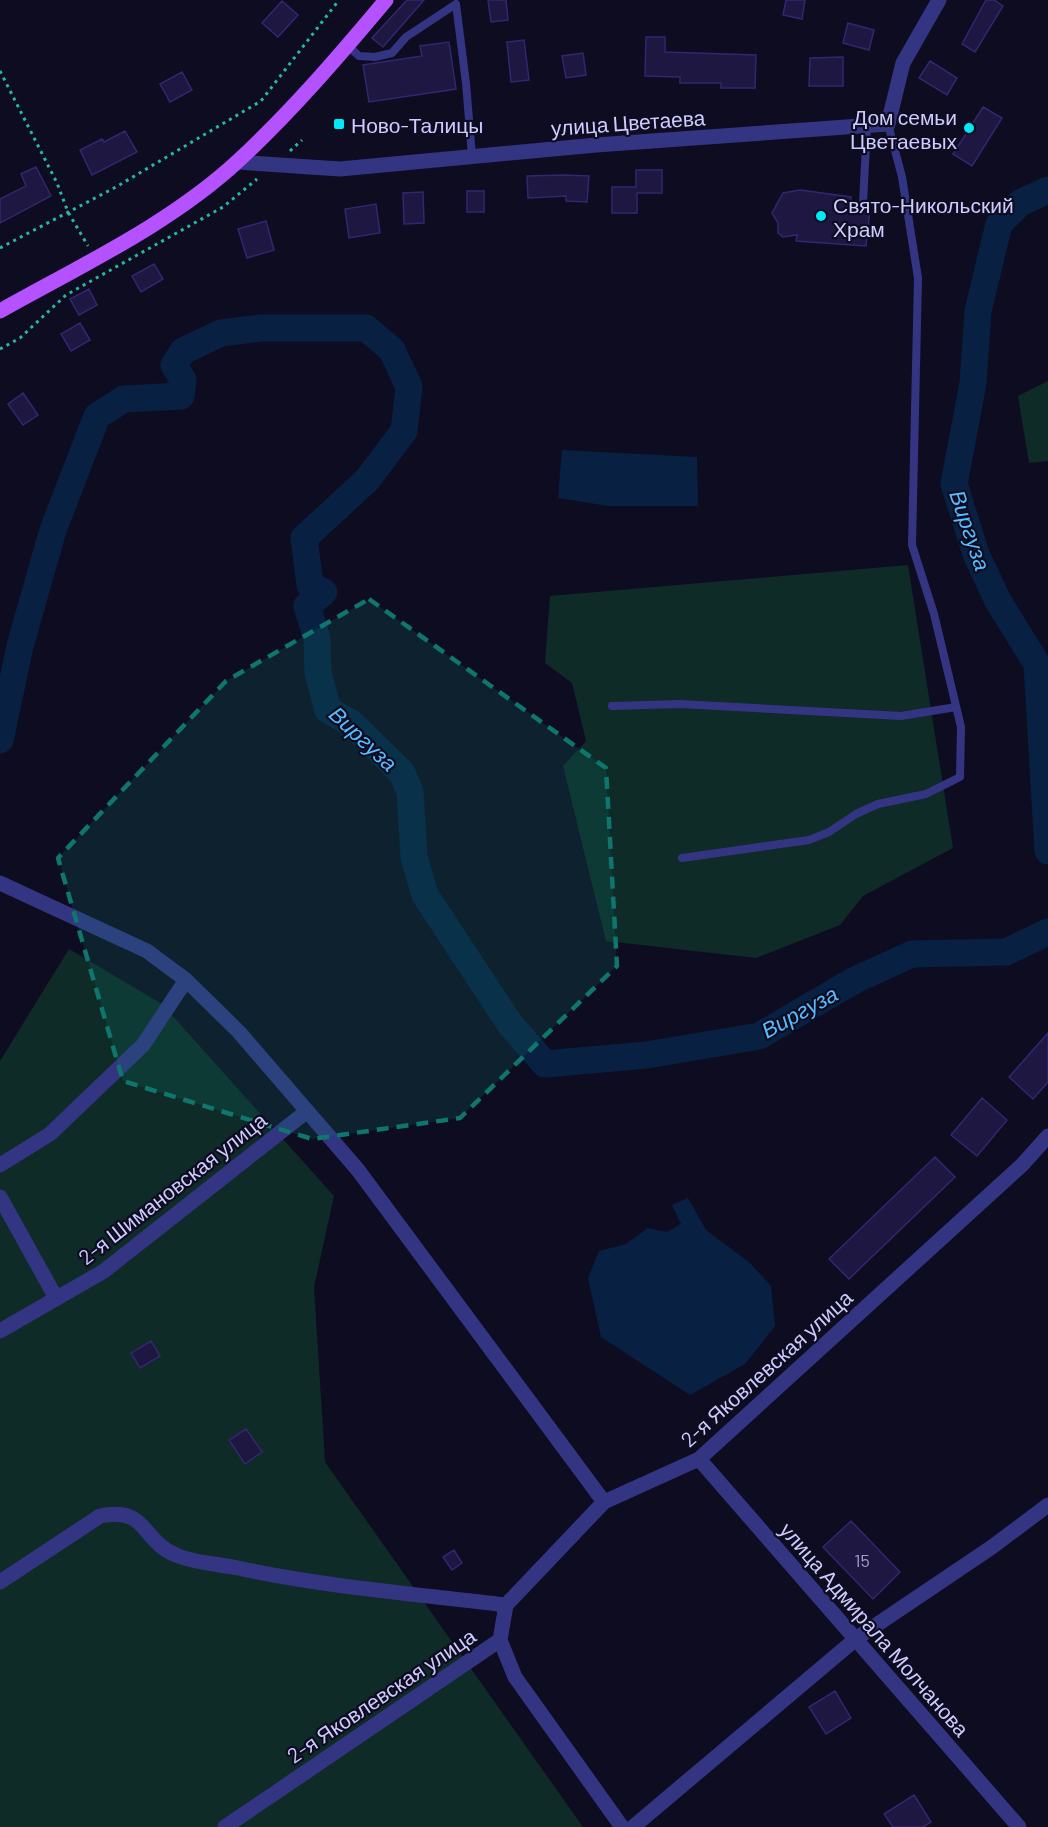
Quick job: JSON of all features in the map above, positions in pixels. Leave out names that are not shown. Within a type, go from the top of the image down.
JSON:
[{"type":"main road","points":[[0,311],[94,258],[185,201],[237,162],[348,46],[386,0]]},
{"type":"street","points":[[888,124],[903,63],[939,0]]},
{"type":"street","name":"улица Цветаева","points":[[237,162],[340,169],[472,156],[888,124]]},
{"type":"street","points":[[0,883],[147,951],[186,980],[239,1032],[358,1170],[604,1502]]},
{"type":"street","points":[[0,1165],[50,1134],[143,1045],[186,980]]},
{"type":"street","name":"2-я Шимановская улица","points":[[0,1331],[104,1271],[306,1112]]},
{"type":"street","name":"2-я Яковлевская улица","points":[[225,1827],[500,1640],[506,1605],[604,1502],[699,1459],[1022,1165],[1048,1136]]},
{"type":"street","points":[[0,1197],[56,1298]]},
{"type":"street","name":"улица Адмирала Молчанова","points":[[699,1459],[1019,1827]]},
{"type":"street","points":[[633,1827],[857,1638],[992,1547],[1048,1505]]},
{"type":"street","points":[[0,1582],[100,1516],[117,1513],[139,1521],[157,1543],[176,1555],[294,1580],[506,1605]]},
{"type":"street","points":[[500,1640],[515,1677],[622,1827]]},
{"type":"lane","points":[[348,46],[359,56],[375,57],[392,53],[406,38],[456,4],[472,156]]},
{"type":"lane","points":[[682,858],[809,840],[829,832],[878,804],[926,794],[960,777],[961,727],[934,614],[912,545],[918,278],[902,177],[888,124]]},
{"type":"lane","points":[[863,203],[867,126]]},
{"type":"lane","points":[[612,706],[690,705],[901,716],[956,707]]},
{"type":"path","points":[[0,248],[116,187],[261,101],[339,0]]},
{"type":"path","points":[[0,71],[57,183],[68,212],[94,258]]},
{"type":"path","points":[[0,349],[20,338],[66,295],[223,207],[302,140]]},
{"type":"highlighted area","points":[[369,599],[606,768],[617,966],[460,1118],[312,1139],[123,1081],[58,858],[226,681]]},
{"type":"green space","points":[[1048,381],[1048,461],[1029,463],[1018,396]]},
{"type":"green space","points":[[908,565],[953,848],[863,896],[840,925],[756,958],[606,941],[563,766],[586,741],[572,683],[545,663],[550,596]]},
{"type":"green space","points":[[69,949],[162,1004],[334,1196],[314,1287],[325,1462],[583,1827],[0,1827],[0,1061]]},
{"type":"water","points":[[562,450],[697,457],[698,506],[608,506],[558,498]]},
{"type":"water","points":[[688,1198],[706,1230],[750,1263],[771,1286],[775,1326],[745,1364],[690,1395],[601,1337],[588,1278],[599,1251],[626,1244],[648,1228],[667,1232],[681,1224],[672,1205]]},
{"type":"building","points":[[407,0],[424,0],[383,47],[372,38]]},
{"type":"building","points":[[488,0],[506,0],[508,20],[491,22]]},
{"type":"building","points":[[786,0],[805,0],[802,19],[783,15]]},
{"type":"building","points":[[986,0],[994,0],[1003,6],[975,52],[962,44]]},
{"type":"building","points":[[282,1],[298,15],[278,37],[262,23]]},
{"type":"building","points":[[848,23],[874,30],[869,50],[843,43]]},
{"type":"building","points":[[646,37],[665,37],[665,52],[756,55],[755,88],[721,88],[721,83],[680,83],[680,77],[645,76]]},
{"type":"building","points":[[524,40],[529,80],[511,82],[507,42]]},
{"type":"building","points":[[449,42],[456,89],[369,102],[363,65],[422,56],[420,46]]},
{"type":"building","points":[[583,53],[586,75],[566,78],[562,56]]},
{"type":"building","points":[[843,57],[843,86],[809,86],[810,58]]},
{"type":"building","points":[[930,61],[957,78],[947,95],[919,78]]},
{"type":"building","points":[[182,72],[192,90],[170,102],[160,84]]},
{"type":"building","points":[[983,107],[1002,118],[972,166],[953,154]]},
{"type":"building","points":[[125,131],[137,152],[92,175],[80,150],[102,139],[104,142]]},
{"type":"building","points":[[36,167],[51,196],[0,223],[0,199],[26,186],[21,174]]},
{"type":"building","points":[[636,170],[662,170],[662,193],[637,193],[637,213],[612,213],[612,187],[636,187]]},
{"type":"building","points":[[527,176],[589,176],[587,202],[566,201],[566,196],[528,198]]},
{"type":"building","name":"Свято-Никольский Храм","points":[[800,190],[851,197],[850,207],[870,209],[866,246],[796,241],[797,235],[783,237],[778,233],[778,223],[772,213],[783,193]]},
{"type":"building","points":[[467,191],[484,191],[484,212],[467,212]]},
{"type":"building","points":[[423,192],[424,223],[404,224],[403,193]]},
{"type":"building","points":[[376,204],[380,233],[349,238],[345,209]]},
{"type":"building","points":[[266,221],[274,250],[247,258],[238,229]]},
{"type":"building","points":[[154,264],[163,279],[141,292],[132,276]]},
{"type":"building","points":[[89,289],[97,305],[79,315],[70,299]]},
{"type":"building","points":[[80,323],[90,340],[71,351],[61,334]]},
{"type":"building","points":[[23,393],[38,415],[23,425],[8,404]]},
{"type":"building","points":[[1048,1033],[1048,1082],[1033,1099],[1009,1077]]},
{"type":"building","points":[[982,1098],[1007,1120],[977,1156],[951,1135]]},
{"type":"building","points":[[935,1157],[955,1177],[849,1279],[829,1259]]},
{"type":"building","points":[[151,1341],[160,1356],[140,1368],[131,1353]]},
{"type":"building","points":[[246,1429],[262,1452],[245,1464],[229,1440]]},
{"type":"building","points":[[851,1521],[900,1572],[873,1599],[823,1547]]},
{"type":"building","points":[[454,1550],[462,1563],[452,1570],[443,1557]]},
{"type":"building","points":[[835,1691],[851,1718],[826,1734],[809,1707]]},
{"type":"building","points":[[914,1795],[931,1822],[923,1827],[893,1827],[884,1814]]},
{"type":"waterway","name":"Виргуза","points":[[1048,190],[1020,203],[999,224],[978,311],[973,383],[954,484],[976,554],[998,601],[1037,664],[1048,851]]},
{"type":"waterway","name":"Виргуза","points":[[0,740],[20,646],[53,530],[97,416],[124,399],[181,396],[183,380],[174,365],[183,351],[221,333],[261,328],[366,328],[392,350],[409,387],[404,431],[367,480],[304,538],[310,585],[324,592],[307,606],[317,639],[318,673],[328,710],[351,723],[402,773],[410,792],[414,857],[425,895],[510,1024],[545,1064],[647,1055],[759,1036],[855,980],[912,954],[1006,952],[1048,932]]},
{"type":"place","name":"Ново-Талицы","points":[[339,124]]},
{"type":"place","name":"Дом семьи Цветаевых","points":[[969,128]]},
{"type":"place","name":"Свято-Никольский Храм","points":[[821,216]]}]
